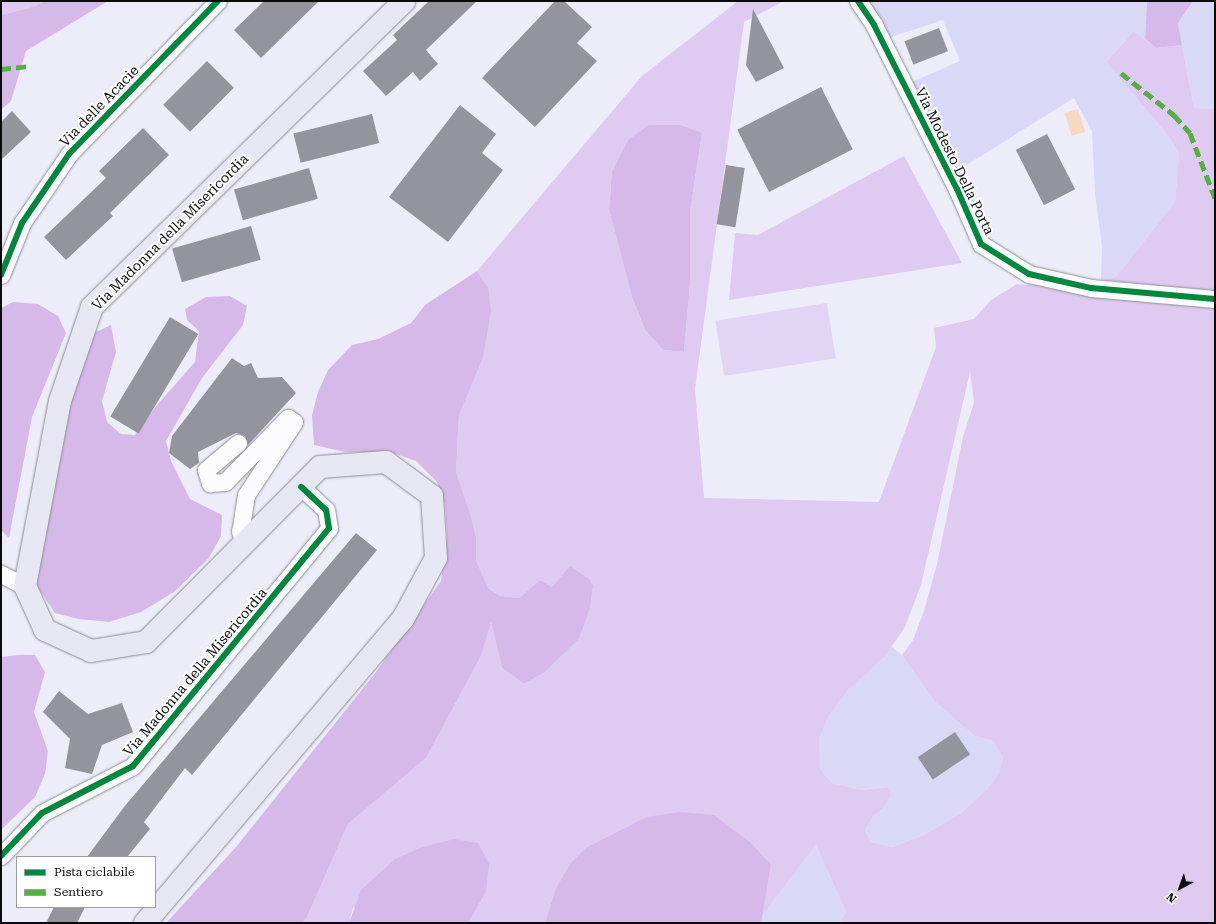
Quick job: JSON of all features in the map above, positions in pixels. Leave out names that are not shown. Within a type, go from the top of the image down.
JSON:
[{"type":"main road","name":"Via Madonna della Misericordia","points":[[25,586],[60,401],[92,307],[404,1]]},
{"type":"main road","points":[[25,586],[45,630],[91,651],[146,642],[320,467],[386,462],[432,496],[436,558],[403,619],[146,923]]},
{"type":"street","name":"Via delle Acacie","points":[[1,275],[22,223],[69,154],[218,1]]},
{"type":"street","name":"Via Modesto Della Porta","points":[[858,1],[874,25],[957,189],[981,244],[1028,274],[1091,288],[1215,299]]},
{"type":"street","points":[[238,443],[206,470],[210,484],[225,482],[288,418],[294,422],[246,495],[240,531],[244,543]]},
{"type":"street","name":"Via Madonna della Misericordia","points":[[1,856],[42,813],[133,766],[329,528],[326,510],[301,487]]},
{"type":"street","points":[[1,574],[25,586]]},
{"type":"shaded area","points":[[1,1],[44,1],[37,6],[1,15]]},
{"type":"shaded area","points":[[44,1],[108,1],[26,51],[11,101],[1,110],[1,15],[36,6]]},
{"type":"shaded area","points":[[738,1],[784,1],[744,22],[695,389],[704,498],[879,502],[936,347],[934,328],[974,319],[991,300],[1017,284],[1044,286],[1107,299],[1176,300],[1215,306],[1215,923],[839,923],[846,912],[816,845],[761,917],[771,865],[646,817],[587,847],[555,890],[545,923],[468,923],[486,892],[353,908],[349,923],[302,923],[307,917],[348,824],[426,758],[481,656],[491,621],[502,668],[524,684],[545,672],[579,639],[590,609],[593,586],[552,587],[540,580],[519,598],[500,596],[488,588],[476,560],[476,537],[471,516],[456,472],[459,415],[468,392],[488,287],[477,271],[642,76]],"holes":[[[702,133],[690,212],[690,284],[684,352],[663,350],[645,330],[632,297],[609,209],[612,171],[628,140]],[[970,372],[974,402],[963,437],[937,564],[924,611],[913,640],[902,655],[935,702],[975,736],[993,741],[1003,757],[999,773],[988,788],[961,813],[924,835],[892,847],[871,842],[865,830],[872,818],[884,807],[891,795],[887,787],[861,790],[832,783],[820,769],[819,740],[828,717],[848,690],[886,655],[905,627],[921,585]]]},
{"type":"shaded area","points":[[866,1],[1147,1],[1145,39],[1134,31],[1106,62],[1167,134],[1179,153],[1175,202],[1116,277],[1101,280],[1102,246],[1095,194],[1092,131],[1074,98],[960,169],[912,82],[960,61],[943,20],[888,38]]},
{"type":"shaded area","points":[[1147,1],[1193,1],[1178,23],[1182,45],[1156,48],[1145,39]]},
{"type":"shaded area","points":[[1193,1],[1215,1],[1215,109],[1194,108],[1178,23]]},
{"type":"shaded area","points":[[1134,31],[1156,48],[1182,45],[1194,108],[1215,109],[1215,293],[1202,290],[1101,280],[1116,277],[1175,202],[1179,153],[1167,134],[1106,62]]},
{"type":"shaded area","points":[[1078,109],[1085,132],[1072,136],[1065,113]]},
{"type":"shaded area","points":[[649,125],[680,125],[702,133],[690,212],[690,284],[684,352],[663,350],[645,330],[632,297],[609,209],[612,171],[628,140]]},
{"type":"shaded area","points":[[904,156],[962,263],[729,300],[735,233],[758,235]]},
{"type":"shaded area","points":[[477,271],[488,287],[491,311],[483,357],[459,415],[456,472],[471,516],[476,537],[476,560],[488,588],[500,596],[519,598],[540,580],[552,587],[570,566],[589,579],[593,586],[590,609],[579,639],[545,672],[524,684],[502,668],[491,622],[481,656],[426,758],[348,824],[307,917],[302,923],[166,923],[236,847],[376,672],[441,581],[447,536],[445,504],[437,482],[416,461],[390,452],[345,452],[314,445],[312,415],[318,392],[328,370],[352,345],[378,339],[411,323],[425,305]]},
{"type":"shaded area","points":[[230,296],[247,306],[243,325],[202,378],[166,441],[171,461],[190,499],[222,515],[221,536],[209,558],[174,592],[141,612],[109,622],[79,619],[55,613],[35,583],[33,553],[87,336],[111,325],[116,352],[102,401],[107,422],[121,434],[135,435],[157,405],[195,362],[199,331],[187,320],[185,309],[206,297]]},
{"type":"shaded area","points":[[13,302],[38,304],[58,316],[66,333],[32,417],[9,538],[1,530],[1,308]]},
{"type":"shaded area","points":[[827,303],[836,358],[724,376],[715,321]]},
{"type":"shaded area","points":[[892,647],[902,655],[935,702],[975,736],[993,741],[1003,757],[999,773],[988,788],[961,813],[924,835],[892,847],[871,842],[865,830],[872,818],[884,807],[887,787],[861,790],[832,783],[820,769],[818,753],[819,740],[828,717],[848,690]]},
{"type":"shaded area","points":[[35,655],[45,672],[34,712],[48,751],[45,774],[35,797],[1,830],[1,657]]},
{"type":"shaded area","points":[[680,812],[714,815],[751,843],[771,865],[761,923],[545,923],[555,890],[571,863],[587,847],[646,817]]},
{"type":"shaded area","points":[[454,839],[478,843],[489,864],[486,892],[468,923],[349,923],[361,890],[395,859],[420,848]]},
{"type":"shaded area","points":[[816,845],[846,912],[839,923],[761,923],[761,917]]},
{"type":"building","points":[[264,1],[319,1],[261,58],[234,30]]},
{"type":"building","points":[[429,1],[477,1],[426,50],[438,64],[420,81],[413,72],[386,96],[363,71],[397,40],[393,35]]},
{"type":"building","points":[[555,1],[564,1],[592,27],[577,43],[597,61],[535,127],[482,78]]},
{"type":"building","points":[[753,9],[784,68],[756,82],[746,65]]},
{"type":"building","points":[[939,28],[948,51],[913,65],[904,41]]},
{"type":"building","points":[[207,61],[234,88],[190,132],[163,105]]},
{"type":"building","points":[[821,87],[853,149],[769,192],[737,130]]},
{"type":"building","points":[[460,105],[496,134],[482,153],[503,170],[448,242],[389,197]]},
{"type":"building","points":[[12,111],[31,132],[1,160],[1,122]]},
{"type":"building","points":[[372,114],[379,143],[301,163],[293,134]]},
{"type":"building","points":[[143,128],[169,155],[110,213],[113,216],[66,260],[44,237],[106,178],[99,171]]},
{"type":"building","points":[[1047,134],[1075,189],[1044,205],[1016,150]]},
{"type":"building","points":[[726,165],[745,168],[735,227],[717,224]]},
{"type":"building","points":[[309,168],[318,199],[243,220],[234,189]]},
{"type":"building","points":[[251,226],[261,260],[182,282],[172,249]]},
{"type":"building","points":[[170,317],[198,334],[139,433],[110,416]]},
{"type":"building","points":[[232,358],[244,366],[251,363],[258,378],[282,377],[296,393],[248,445],[245,436],[236,433],[198,452],[199,463],[190,469],[169,453],[172,436]]},
{"type":"building","points":[[356,533],[377,550],[192,775],[185,768],[144,822],[150,829],[128,856],[88,856],[124,807]]},
{"type":"building","points":[[59,691],[88,714],[122,703],[133,732],[102,745],[92,774],[65,768],[70,739],[43,712]]},
{"type":"building","points":[[955,732],[970,754],[933,780],[918,757]]},
{"type":"building","points":[[54,908],[84,908],[77,923],[46,923]]},
{"type":"marked path","points":[[1,69],[31,66]]},
{"type":"marked path","points":[[1121,73],[1174,115],[1190,133],[1215,198]]},
{"type":"cycle path","points":[[1,275],[22,223],[69,154],[218,1]]},
{"type":"cycle path","points":[[858,1],[874,25],[957,189],[981,244],[1029,274],[1091,288],[1215,299]]},
{"type":"cycle path","points":[[1,856],[42,813],[133,766],[329,528],[326,510],[301,487]]}]
